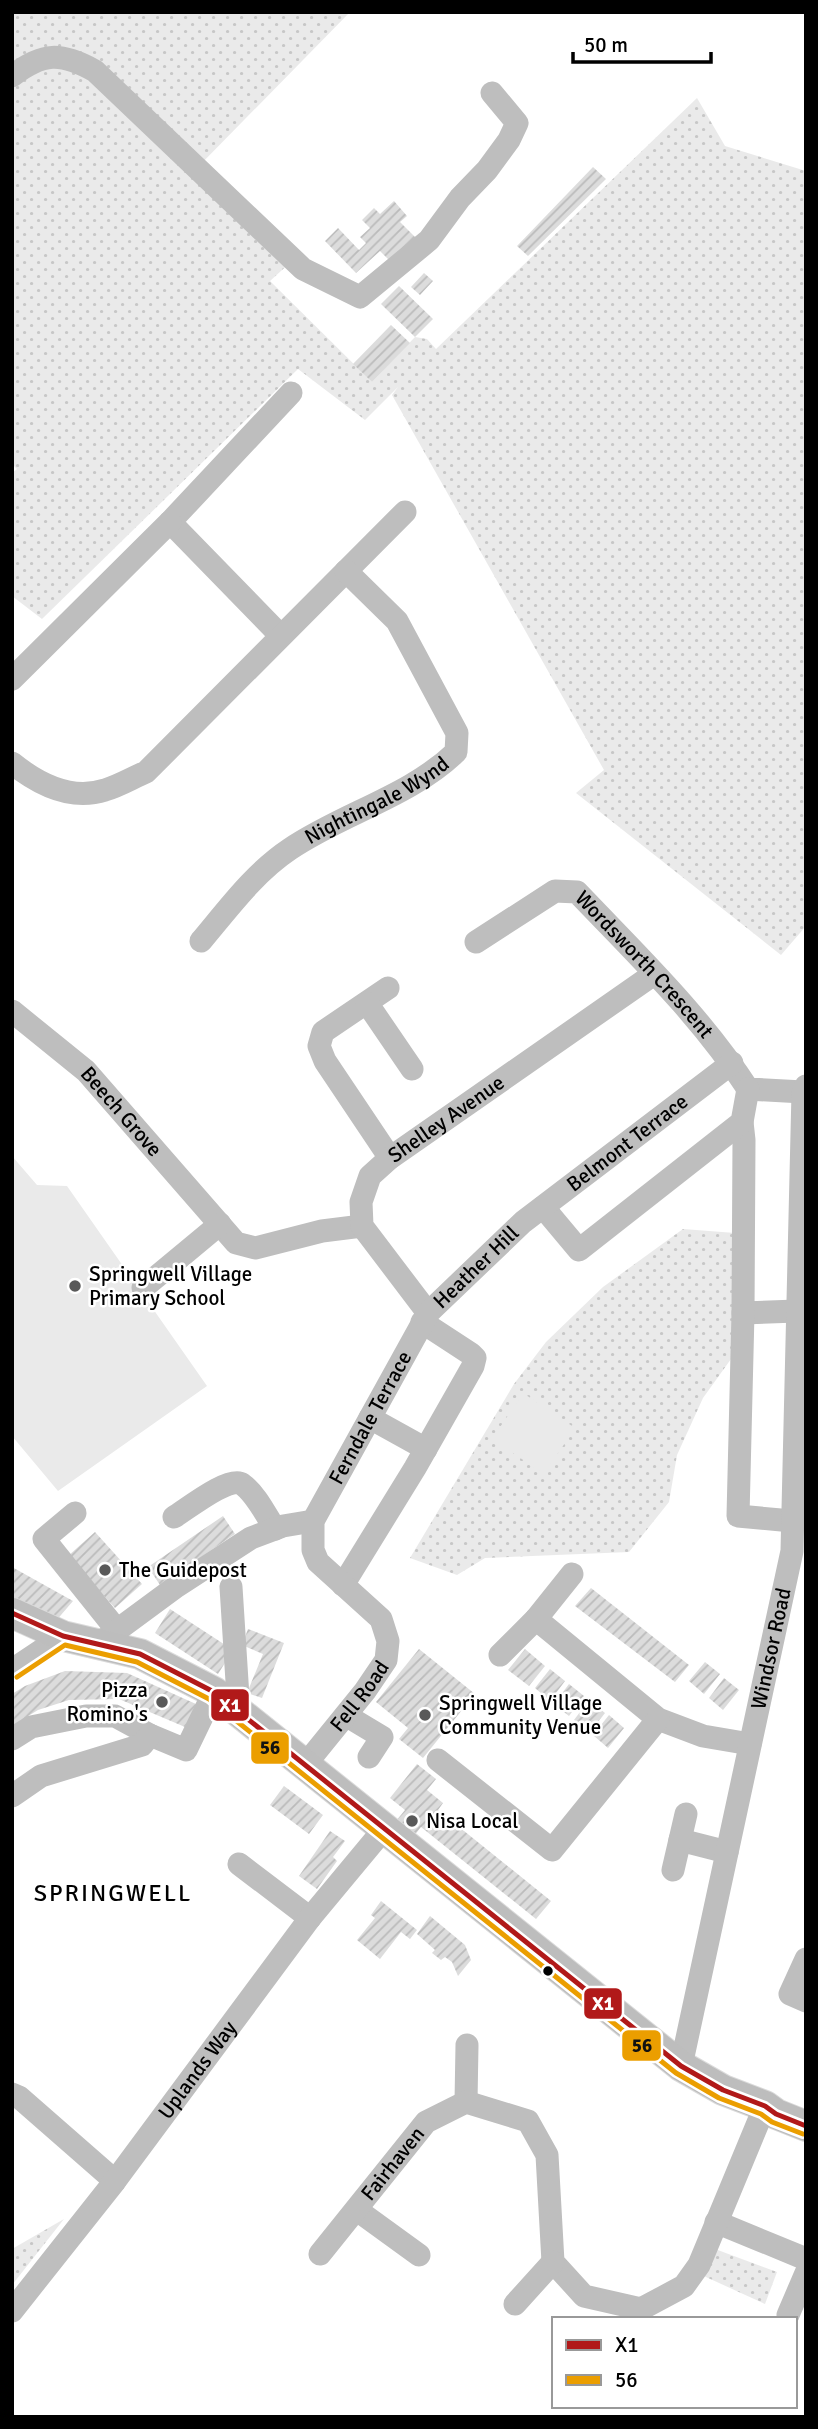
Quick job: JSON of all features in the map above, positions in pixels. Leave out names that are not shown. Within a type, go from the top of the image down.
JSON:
[{"type":"main road","points":[[12,1613],[62,1636],[106,1637],[214,1692],[681,2066],[723,2090],[806,2126]]},
{"type":"street","points":[[12,76],[34,61],[53,56],[74,59],[94,71],[303,269],[360,297],[429,240],[509,140],[517,123],[492,93]]},
{"type":"street","points":[[12,679],[170,522],[291,393]]},
{"type":"street","points":[[12,763],[28,776],[68,794],[103,791],[146,772],[405,512]]},
{"type":"street","points":[[170,522],[281,636]]},
{"type":"street","name":"Nightingale Wynd","points":[[201,941],[261,872],[290,848],[418,781],[456,751],[457,733],[397,621],[346,571]]},
{"type":"street","name":"Wordsworth Crescent","points":[[476,942],[555,891],[577,892],[692,1012],[732,1063]]},
{"type":"street","name":"Shelley Avenue","points":[[362,1226],[361,1202],[370,1176],[390,1158],[654,974]]},
{"type":"street","points":[[388,988],[323,1032],[319,1046],[325,1061],[390,1158]]},
{"type":"street","points":[[367,1003],[412,1069]]},
{"type":"street","name":"Beech Grove","points":[[12,1011],[86,1071],[236,1243],[255,1248],[322,1231],[362,1226]]},
{"type":"street","points":[[732,1063],[748,1089],[742,1122],[743,1314],[738,1516],[792,1521]]},
{"type":"street","name":"Belmont Terrace","points":[[523,1222],[732,1063]]},
{"type":"street","name":"Windsor Road","points":[[681,2066],[792,1551],[804,1089],[748,1089]]},
{"type":"street","points":[[542,1207],[579,1250],[742,1122]]},
{"type":"street","name":"Heather Hill","points":[[425,1317],[523,1222]]},
{"type":"street","points":[[143,1288],[220,1224]]},
{"type":"street","points":[[343,1585],[426,1449],[475,1358],[425,1317],[362,1226]]},
{"type":"street","points":[[743,1314],[797,1311]]},
{"type":"street","name":"Ferndale Terrace","points":[[313,1521],[425,1317]]},
{"type":"street","points":[[370,1418],[426,1449]]},
{"type":"street","points":[[174,1517],[218,1489],[236,1482],[241,1483],[275,1529]]},
{"type":"street","points":[[75,1513],[44,1539],[106,1637],[251,1538],[275,1529],[313,1521]]},
{"type":"street","name":"Fell Road","points":[[305,1765],[347,1716],[386,1660],[388,1641],[381,1619],[318,1562],[313,1550],[313,1521]]},
{"type":"street","points":[[499,1655],[536,1619],[572,1574]]},
{"type":"street","points":[[231,1587],[239,1713]]},
{"type":"street","points":[[536,1619],[658,1719],[703,1736],[750,1744]]},
{"type":"street","points":[[12,1670],[62,1636]]},
{"type":"street","points":[[12,1739],[31,1727],[86,1716],[115,1716],[186,1750],[214,1692]]},
{"type":"street","points":[[347,1716],[382,1737],[369,1757]]},
{"type":"street","points":[[438,1760],[552,1850],[658,1719]]},
{"type":"street","points":[[12,1796],[41,1776],[142,1745],[150,1735]]},
{"type":"street","points":[[673,1870],[687,1814]]},
{"type":"street","name":"Uplands Way","points":[[12,2311],[115,2181],[310,1918],[384,1829]]},
{"type":"street","points":[[680,1840],[727,1852]]},
{"type":"street","points":[[239,1864],[310,1918]]},
{"type":"street","points":[[806,1959],[790,1994],[806,2001]]},
{"type":"street","points":[[467,2045],[466,2102],[528,2121],[547,2155],[552,2262],[584,2296],[641,2309],[684,2286],[699,2265],[765,2106]]},
{"type":"street","points":[[12,2095],[19,2097],[115,2181]]},
{"type":"street","name":"Fairhaven","points":[[320,2254],[426,2122],[466,2102]]},
{"type":"street","name":"Fairhaven","points":[[357,2210],[419,2255]]},
{"type":"street","points":[[716,2222],[806,2259]]},
{"type":"street","points":[[515,2304],[552,2262]]},
{"type":"street","points":[[788,2315],[806,2273]]},
{"type":"shaded area","points":[[12,12],[350,12],[197,168],[293,260],[270,281],[372,382],[415,337],[427,339],[436,349],[697,98],[725,146],[806,171],[806,926],[781,955],[576,793],[604,770],[392,395],[398,387],[365,420],[298,369],[42,619],[12,596],[12,473],[17,469],[12,464]]},
{"type":"shaded area","name":"Springwell Village Primary School","points":[[12,1156],[37,1185],[67,1186],[207,1386],[58,1491],[12,1436]]},
{"type":"shaded area","points":[[683,1229],[735,1233],[731,1359],[703,1398],[677,1455],[669,1502],[629,1552],[485,1558],[457,1575],[410,1558],[514,1384],[546,1342],[603,1287]]},
{"type":"shaded area","points":[[523,1393],[575,1428],[544,1474],[492,1439]]},
{"type":"shaded area","points":[[64,2219],[12,2285],[12,2249]]},
{"type":"shaded area","points":[[707,2246],[777,2272],[765,2304],[695,2272]]},
{"type":"building","points":[[593,167],[606,179],[528,256],[517,246]]},
{"type":"building","points":[[394,201],[407,216],[400,222],[418,240],[393,264],[380,251],[356,273],[325,241],[338,228],[359,250],[366,243],[360,237],[370,228],[362,220],[374,208],[380,214]]},
{"type":"building","points":[[424,273],[433,281],[420,295],[411,287]]},
{"type":"building","points":[[399,286],[433,319],[415,337],[381,304]]},
{"type":"building","points":[[391,325],[410,343],[372,382],[353,364]]},
{"type":"building","points":[[223,1516],[235,1534],[160,1585],[148,1567]]},
{"type":"building","name":"The Guidepost","points":[[95,1532],[142,1584],[115,1608],[68,1556]]},
{"type":"building","points":[[12,1567],[73,1601],[55,1622],[12,1597]]},
{"type":"building","points":[[591,1588],[689,1665],[675,1682],[575,1606]]},
{"type":"building","points":[[170,1609],[233,1650],[218,1674],[155,1633]]},
{"type":"building","points":[[248,1629],[284,1643],[262,1698],[247,1693],[263,1654],[242,1645]]},
{"type":"building","name":"Springwell Village Community Venue","points":[[419,1649],[475,1694],[423,1758],[399,1739],[408,1728],[376,1702]]},
{"type":"building","points":[[525,1649],[545,1666],[529,1686],[508,1670]]},
{"type":"building","points":[[705,1662],[720,1674],[704,1694],[689,1681]]},
{"type":"building","points":[[550,1669],[565,1681],[550,1701],[535,1688]]},
{"type":"building","points":[[65,1671],[127,1673],[196,1704],[185,1727],[119,1699],[69,1700],[38,1710],[12,1726],[12,1694],[25,1686]]},
{"type":"building","points":[[724,1678],[739,1690],[723,1710],[709,1698]]},
{"type":"building","points":[[569,1684],[584,1696],[569,1716],[554,1704]]},
{"type":"building","points":[[589,1700],[605,1713],[589,1733],[574,1720]]},
{"type":"building","points":[[609,1715],[624,1728],[608,1748],[593,1735]]},
{"type":"building","points":[[417,1764],[436,1779],[427,1790],[443,1803],[438,1810],[551,1901],[536,1919],[421,1827],[414,1836],[396,1821],[405,1810],[390,1798]]},
{"type":"building","points":[[284,1786],[323,1815],[309,1834],[270,1805]]},
{"type":"building","points":[[330,1831],[345,1841],[333,1857],[337,1861],[317,1889],[299,1876]]},
{"type":"building","points":[[381,1901],[417,1930],[410,1939],[401,1932],[380,1959],[357,1940],[375,1918],[371,1915]]},
{"type":"building","points":[[430,1916],[465,1945],[471,1960],[458,1976],[452,1962],[445,1957],[441,1960],[432,1953],[435,1950],[417,1934]]},
{"type":"transit line","name":"X1","points":[[12,1613],[63,1636],[140,1654],[214,1692],[681,2066],[723,2090],[806,2126]]},
{"type":"transit line","name":"56","points":[[17,1677],[65,1645],[137,1662],[209,1699],[676,2073],[719,2098],[803,2134]]},
{"type":"place","name":"Springwell Village Primary School","points":[[75,1286]]},
{"type":"place","name":"The Guidepost","points":[[105,1570]]},
{"type":"place","name":"Pizza Romino's","points":[[162,1702]]},
{"type":"place","name":"Springwell Village Community Venue","points":[[425,1715]]},
{"type":"place","name":"Nisa Local","points":[[412,1821]]},
{"type":"district","name":"SPRINGWELL","points":[[113,1893]]}]
